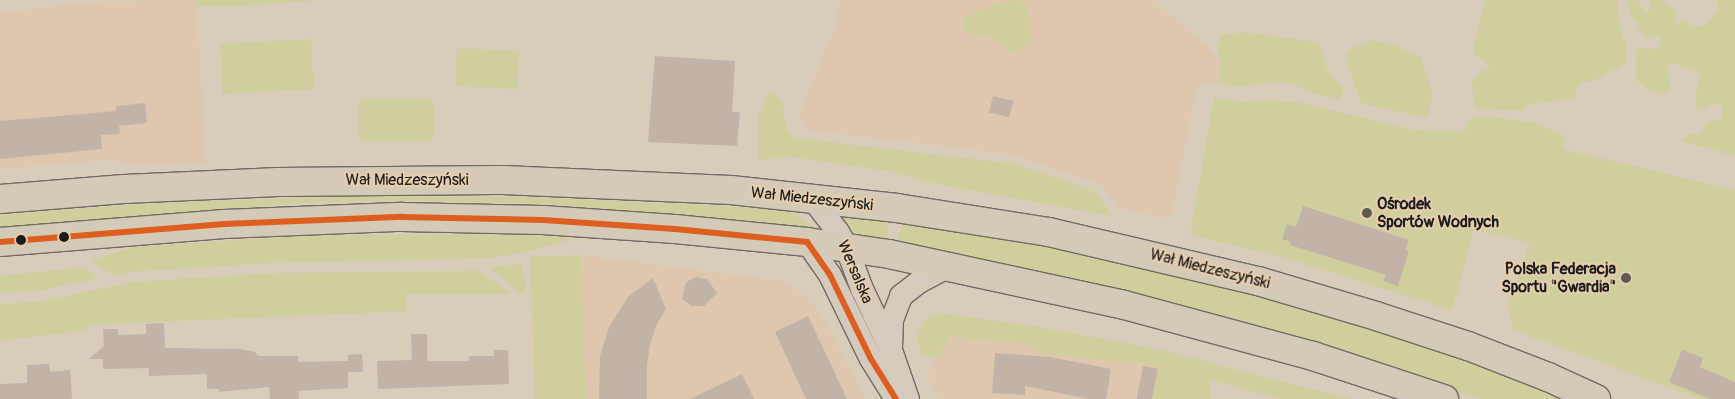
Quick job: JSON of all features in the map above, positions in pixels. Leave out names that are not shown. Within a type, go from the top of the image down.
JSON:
[{"type":"main road","name":"Wał Miedzeszyński","points":[[0,199],[201,185],[358,180],[503,180],[635,185],[812,198],[967,218],[1049,232],[1238,276],[1376,316],[1468,346],[1548,377],[1596,399]]},
{"type":"main road","points":[[0,242],[233,224],[402,217],[543,220],[675,229],[846,246],[949,266],[1124,305],[1313,356],[1444,399]]},
{"type":"street","name":"Wersalska","points":[[812,198],[838,232],[846,246],[862,289],[891,350],[908,399]]},
{"type":"street","name":"Wersalska","points":[[807,242],[830,276],[871,359],[896,399]]},
{"type":"street","name":"Wersalska","points":[[891,350],[892,320],[901,296],[919,282],[949,266]]},
{"type":"shaded area","points":[[196,0],[206,162],[143,165],[123,162],[119,159],[0,169],[0,12],[99,2]]},
{"type":"shaded area","points":[[840,0],[1154,0],[1222,61],[1217,83],[1207,81],[1196,87],[1173,208],[1170,214],[1164,218],[1117,207],[1106,190],[1098,183],[1016,155],[904,141],[878,140],[866,136],[806,129],[798,118],[836,24]]},
{"type":"shaded area","points":[[581,255],[786,282],[807,297],[822,316],[865,399],[585,399]]},
{"type":"shaded area","points":[[942,334],[1052,344],[1159,365],[1152,399],[939,399],[928,377]]},
{"type":"green space","points":[[196,0],[319,0],[242,6],[197,6]]},
{"type":"green space","points":[[1009,0],[1025,4],[1031,23],[1029,44],[1012,53],[989,35],[976,37],[964,30],[964,17]]},
{"type":"green space","points":[[1485,0],[1617,0],[1620,27],[1625,43],[1625,63],[1595,80],[1579,83],[1575,98],[1526,105],[1524,111],[1474,108],[1472,80],[1479,73],[1491,68],[1473,52]]},
{"type":"green space","points":[[1627,0],[1637,0],[1646,13],[1651,9],[1649,0],[1661,0],[1677,11],[1675,26],[1685,20],[1694,27],[1707,24],[1719,10],[1716,0],[1735,0],[1735,156],[1682,141],[1689,134],[1701,133],[1708,122],[1722,119],[1723,104],[1711,105],[1705,109],[1696,108],[1697,84],[1700,76],[1697,73],[1671,62],[1667,65],[1670,90],[1658,94],[1648,90],[1636,80],[1636,48],[1659,49],[1661,36],[1646,38],[1630,14]]},
{"type":"green space","points":[[1243,32],[1309,41],[1322,46],[1326,67],[1344,89],[1339,99],[1312,93],[1291,83],[1264,83],[1242,87],[1217,83],[1222,61],[1216,46],[1222,35]]},
{"type":"green space","points":[[311,39],[314,89],[223,94],[220,44]]},
{"type":"green space","points":[[1373,40],[1396,46],[1421,57],[1433,94],[1427,118],[1361,103],[1348,65],[1347,51]]},
{"type":"green space","points":[[457,48],[519,51],[517,89],[455,86]]},
{"type":"green space","points":[[769,93],[782,100],[787,131],[796,138],[1015,164],[1088,189],[1099,196],[1112,216],[937,184],[883,170],[785,156],[759,161],[759,112]]},
{"type":"green space","points":[[1214,98],[1243,102],[1267,100],[1300,103],[1416,130],[1465,131],[1470,118],[1486,116],[1535,123],[1565,136],[1562,149],[1735,190],[1735,399],[1701,399],[1513,330],[1508,305],[1530,243],[1474,229],[1452,310],[1279,256],[1190,235]]},
{"type":"green space","points":[[359,99],[433,99],[433,141],[359,141]]},
{"type":"green space","points":[[390,196],[529,197],[781,209],[796,214],[818,230],[661,213],[527,203],[387,200],[302,203],[0,227],[0,216],[55,210],[178,202]]},
{"type":"green space","points":[[843,214],[890,220],[886,242],[855,237],[841,216]]},
{"type":"green space","points":[[902,222],[996,236],[1204,280],[1403,338],[1484,365],[1566,399],[1482,399],[1317,345],[897,244]]},
{"type":"green space","points":[[473,234],[567,237],[572,239],[522,253],[487,258],[268,263],[130,272],[114,276],[91,260],[131,248],[149,246],[303,236]]},
{"type":"green space","points":[[581,255],[586,399],[535,399],[530,257]]},
{"type":"green space","points":[[522,263],[526,285],[524,292],[517,291],[490,268]]},
{"type":"green space","points":[[85,267],[98,278],[38,291],[0,293],[0,276]]},
{"type":"green space","points":[[479,271],[512,294],[406,294],[407,311],[87,325],[87,330],[0,341],[0,304],[38,302],[133,282],[277,273]]},
{"type":"green space","points":[[939,313],[1039,327],[1162,350],[1350,399],[1281,399],[1210,380],[1209,399],[1152,399],[1159,365],[1044,354],[1031,344],[948,337],[948,345],[943,345],[941,357],[922,355],[917,339],[922,323],[931,315]]},
{"type":"building","points":[[655,56],[735,61],[732,112],[740,112],[737,146],[648,142]]},
{"type":"building","points":[[993,96],[1013,101],[1009,118],[989,112]]},
{"type":"building","points":[[145,103],[147,123],[119,126],[120,134],[101,135],[102,149],[0,159],[0,121],[116,111],[116,106]]},
{"type":"building","points":[[1303,206],[1409,240],[1405,250],[1409,251],[1398,286],[1383,281],[1386,275],[1290,245],[1291,242],[1282,239],[1287,224],[1296,227]]},
{"type":"building","points":[[696,277],[707,279],[717,293],[704,306],[692,306],[682,299],[686,282]]},
{"type":"building","points":[[653,278],[666,309],[657,324],[650,344],[647,366],[647,399],[599,399],[600,356],[609,327],[628,297]]},
{"type":"building","points":[[808,316],[847,399],[806,399],[775,332]]},
{"type":"building","points":[[164,323],[165,348],[241,349],[255,352],[258,356],[298,356],[298,362],[348,361],[348,355],[362,354],[363,372],[348,372],[348,388],[298,391],[299,399],[270,399],[269,387],[219,392],[219,389],[207,389],[207,374],[149,376],[149,368],[103,369],[103,359],[89,359],[104,346],[103,329],[118,329],[118,335],[146,334],[146,324]]},
{"type":"building","points":[[411,334],[427,334],[427,361],[469,361],[469,356],[494,356],[494,350],[508,350],[509,384],[378,389],[377,361],[412,360]]},
{"type":"building","points":[[1682,350],[1703,358],[1700,367],[1735,382],[1735,399],[1710,399],[1669,382]]},
{"type":"building","points":[[995,353],[1050,357],[1111,369],[1106,399],[1089,399],[1025,386],[1025,395],[992,393]]},
{"type":"building","points":[[49,364],[50,372],[70,370],[72,399],[0,399],[0,384],[27,383],[27,365]]},
{"type":"building","points":[[1143,366],[1158,369],[1152,399],[1137,399]]},
{"type":"building","points":[[742,374],[754,399],[690,399]]},
{"type":"transit line","points":[[0,242],[224,224],[402,217],[543,220],[675,229],[807,242],[830,275],[871,359],[896,399]]},
{"type":"place","name":"Ośrodek Sportów Wodnych","points":[[1367,213]]},
{"type":"place","name":"Polska Federacja Sportu \"Gwardia\"","points":[[1626,278]]}]
